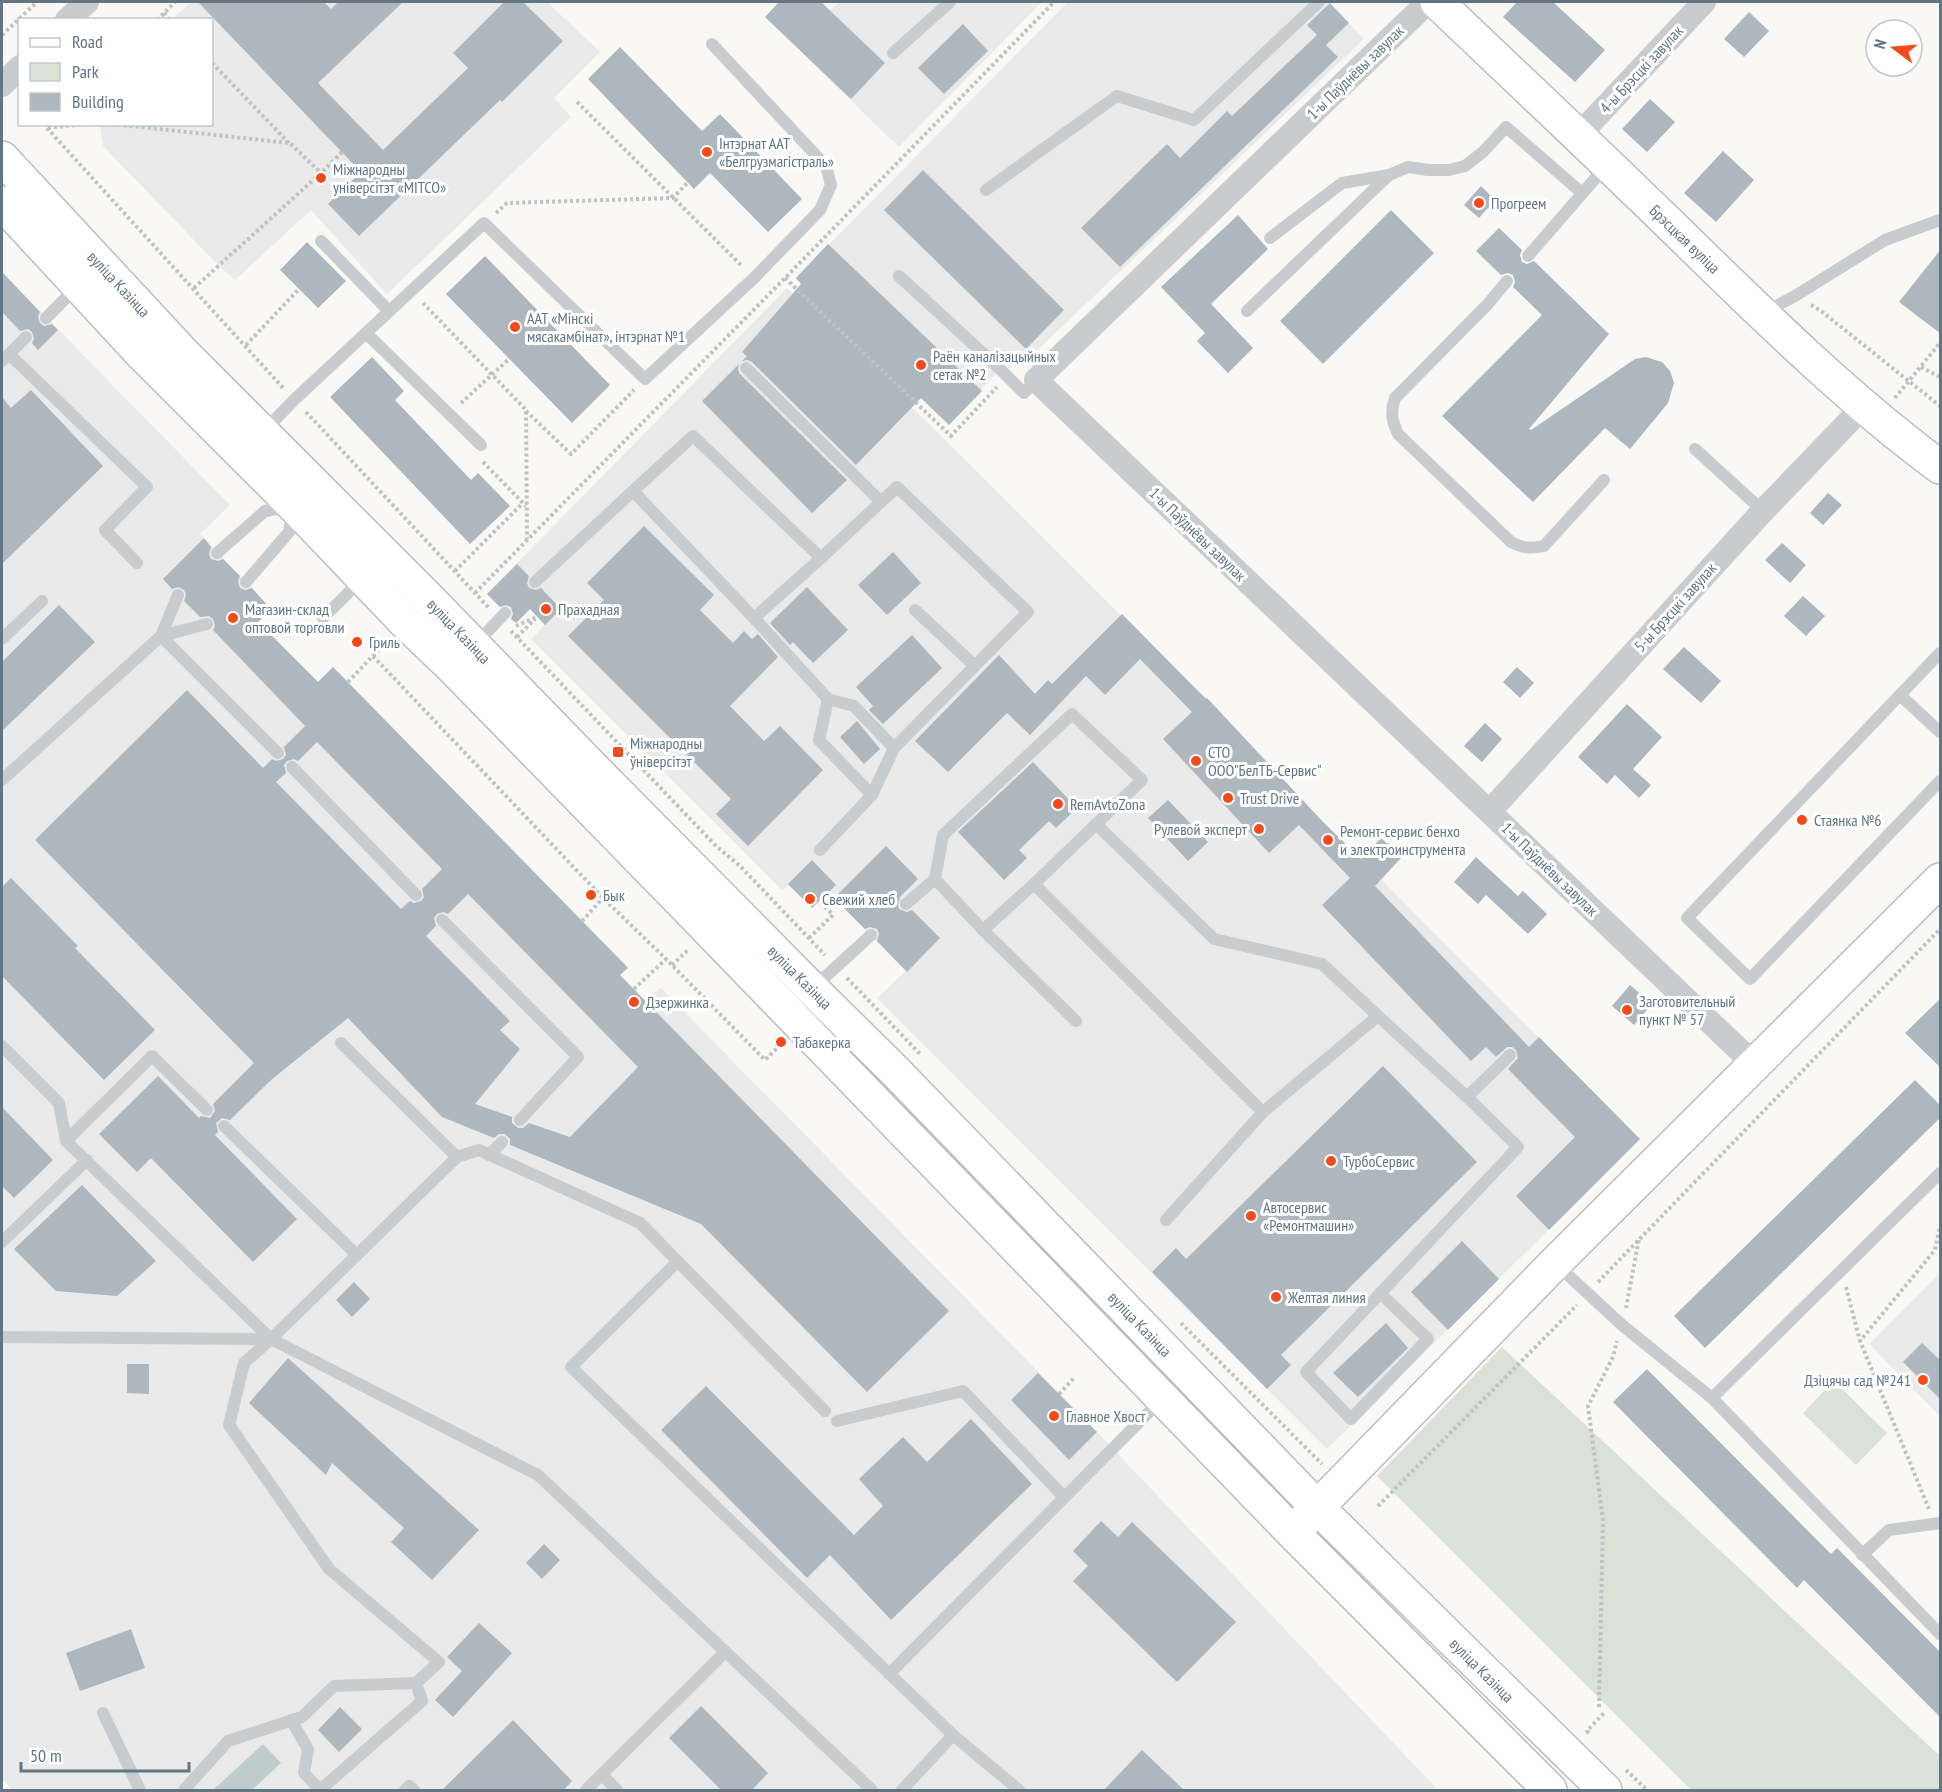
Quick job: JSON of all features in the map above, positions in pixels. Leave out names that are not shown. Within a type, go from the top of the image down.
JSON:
[{"type":"main road","name":"Брэсцкая вуліца","points":[[1437,2],[1761,313],[1864,406],[1911,446],[1941,467]]},
{"type":"main road","name":"вуліца Казінца","points":[[2,158],[90,275],[140,352],[252,444],[463,656]]},
{"type":"main road","name":"вуліца Казінца","points":[[2,203],[90,275]]},
{"type":"main road","name":"вуліца Казінца","points":[[304,496],[363,578],[463,656],[598,773],[795,1008],[1036,1267],[1292,1532],[1550,1791]]},
{"type":"main road","points":[[1292,1532],[1318,1508],[1555,1263],[1941,880]]},
{"type":"main road","name":"вуліца Казінца","points":[[795,1008],[895,1071],[1318,1508],[1615,1779]]},
{"type":"main road","points":[[1036,1267],[1036,1255],[1039,1248],[1047,1242],[1062,1243]]},
{"type":"street","name":"1-ы Паўднёвы завулак","points":[[1428,2],[1036,381],[1754,1064]]},
{"type":"street","name":"4-ы Брэсцкі завулак","points":[[1578,136],[1704,2]]},
{"type":"street","points":[[2,85],[18,69]]},
{"type":"street","name":"5-ы Брэсцкі завулак","points":[[1490,811],[1763,511],[1864,406]]},
{"type":"lane","points":[[893,53],[950,2]]},
{"type":"lane","points":[[986,190],[1117,96],[1194,120],[1319,2]]},
{"type":"lane","points":[[252,444],[294,400],[484,223],[645,379],[754,278],[820,210],[831,185],[826,166],[712,44]]},
{"type":"lane","points":[[1270,238],[1342,183],[1389,175],[1408,167],[1449,170],[1465,166],[1483,152],[1506,127],[1582,193]]},
{"type":"lane","points":[[1528,256],[1608,164]]},
{"type":"lane","points":[[1247,311],[1389,175]]},
{"type":"lane","points":[[1761,313],[1795,296],[1885,240],[1941,220]]},
{"type":"lane","points":[[321,241],[389,310]]},
{"type":"lane","points":[[46,318],[90,275]]},
{"type":"lane","points":[[899,276],[1024,393],[1036,381]]},
{"type":"lane","points":[[1507,281],[1487,305],[1395,398],[1391,410],[1392,422],[1398,434],[1511,542],[1522,548],[1544,546],[1604,480]]},
{"type":"lane","points":[[366,333],[481,445]]},
{"type":"lane","points":[[26,337],[5,357],[147,487],[105,530],[137,563]]},
{"type":"lane","points":[[746,368],[881,502]]},
{"type":"lane","points":[[535,582],[693,436],[821,558]]},
{"type":"lane","points":[[1695,449],[1763,511]]},
{"type":"lane","points":[[754,618],[897,487],[1028,612],[894,748],[872,795],[820,850]]},
{"type":"lane","points":[[633,491],[828,699],[854,706],[894,748]]},
{"type":"lane","points":[[217,553],[265,511],[304,496]]},
{"type":"lane","points":[[246,582],[289,532],[304,496]]},
{"type":"lane","points":[[323,618],[363,578]]},
{"type":"lane","points":[[2,780],[161,636],[178,595]]},
{"type":"lane","points":[[2,639],[42,601]]},
{"type":"lane","points":[[915,610],[975,666]]},
{"type":"lane","points":[[463,656],[502,616]]},
{"type":"lane","points":[[161,636],[207,624]]},
{"type":"lane","points":[[161,636],[278,753]]},
{"type":"lane","points":[[1941,653],[1687,918],[1750,979],[1941,781]]},
{"type":"lane","points":[[1900,695],[1941,732]]},
{"type":"lane","points":[[828,699],[819,740],[872,795]]},
{"type":"lane","points":[[906,904],[935,879],[944,836],[1072,714],[1142,780],[983,930]]},
{"type":"lane","points":[[292,767],[416,895]]},
{"type":"lane","points":[[1096,824],[1214,939],[1322,964],[1467,1097],[1518,1148],[1380,1293],[1306,1372],[1350,1419],[1428,1339],[1380,1293]]},
{"type":"lane","points":[[935,879],[983,930],[1076,1021]]},
{"type":"lane","points":[[1034,884],[1263,1112]]},
{"type":"lane","points":[[442,920],[578,1057],[520,1120]]},
{"type":"lane","points":[[795,1008],[836,966],[871,935]]},
{"type":"lane","points":[[1166,1220],[1263,1112],[1378,1016]]},
{"type":"lane","points":[[341,1043],[457,1157]]},
{"type":"lane","points":[[2,1046],[59,1103],[66,1141],[271,1339],[538,1475],[872,1791]]},
{"type":"lane","points":[[1467,1097],[1510,1055]]},
{"type":"lane","points":[[66,1141],[152,1056],[207,1110]]},
{"type":"lane","points":[[224,1126],[357,1255]]},
{"type":"lane","points":[[489,1155],[502,1142]]},
{"type":"lane","points":[[184,1791],[228,1741],[302,1717],[334,1686],[416,1683],[439,1662],[329,1569],[229,1425],[244,1363],[457,1157],[479,1150],[640,1223],[825,1411]]},
{"type":"lane","points":[[2,1242],[87,1160]]},
{"type":"lane","points":[[1712,1398],[1941,1173]]},
{"type":"lane","points":[[677,1262],[571,1366],[953,1735],[1018,1791]]},
{"type":"lane","points":[[1555,1263],[1622,1325],[1712,1398],[1941,1634]]},
{"type":"lane","points":[[2,1337],[271,1339]]},
{"type":"lane","points":[[837,1421],[963,1391],[1064,1497]]},
{"type":"lane","points":[[889,1674],[1162,1398]]},
{"type":"lane","points":[[1862,1555],[1889,1530],[1938,1524]]},
{"type":"lane","points":[[586,1791],[725,1652]]},
{"type":"lane","points":[[291,1720],[309,1749],[304,1773],[320,1791],[422,1701],[416,1683]]},
{"type":"lane","points":[[103,1713],[140,1791]]},
{"type":"lane","points":[[903,1791],[953,1735]]},
{"type":"lane","points":[[602,1775],[617,1791]]},
{"type":"lane","points":[[405,1791],[409,1786],[414,1791]]},
{"type":"path","points":[[20,18],[37,2]]},
{"type":"path","points":[[159,18],[175,2]]},
{"type":"path","points":[[475,593],[1054,2]]},
{"type":"path","points":[[164,13],[168,18]]},
{"type":"path","points":[[2,35],[18,20]]},
{"type":"path","points":[[213,64],[321,173]]},
{"type":"path","points":[[577,102],[754,278]]},
{"type":"path","points":[[48,126],[294,400],[454,571],[502,616],[517,638],[716,846],[740,866],[927,1061]]},
{"type":"path","points":[[131,126],[290,143]]},
{"type":"path","points":[[194,288],[342,152]]},
{"type":"path","points":[[484,223],[507,203],[673,198],[688,182]]},
{"type":"path","points":[[785,278],[951,436],[1008,376]]},
{"type":"path","points":[[246,345],[299,289]]},
{"type":"path","points":[[412,291],[571,454],[645,379]]},
{"type":"path","points":[[1795,296],[1821,311],[1941,406]]},
{"type":"path","points":[[1909,381],[1941,343]]},
{"type":"path","points":[[448,415],[509,359]]},
{"type":"path","points":[[1921,367],[1941,377]]},
{"type":"path","points":[[526,410],[527,539]]},
{"type":"path","points":[[454,571],[523,503]]},
{"type":"path","points":[[510,630],[537,617],[517,638]]},
{"type":"path","points":[[348,682],[384,644]]},
{"type":"path","points":[[373,656],[603,898],[666,958],[765,1060],[780,1045],[795,1008]]},
{"type":"path","points":[[582,921],[603,898]]},
{"type":"path","points":[[808,938],[833,915],[820,901]]},
{"type":"path","points":[[1378,1506],[1941,929]]},
{"type":"path","points":[[672,965],[688,949],[696,958]]},
{"type":"path","points":[[633,989],[666,958]]},
{"type":"path","points":[[1860,1341],[1935,1250],[1941,1226]]},
{"type":"path","points":[[1599,1707],[1603,1520],[1588,1406],[1613,1357],[1640,1238]]},
{"type":"path","points":[[1842,1270],[1860,1341],[1938,1524]]},
{"type":"path","points":[[1173,1315],[1323,1465]]},
{"type":"path","points":[[1059,1394],[1074,1378]]},
{"type":"path","points":[[1594,1739],[1587,1731],[1605,1712]]},
{"type":"path","points":[[1615,1779],[1647,1791]]},
{"type":"shaded area","name":"Міжнародны універсітэт «МІТСО»","points":[[191,2],[547,2],[600,52],[554,98],[571,117],[387,294],[311,210],[235,280],[103,146],[100,126],[213,126],[213,18],[173,18]]},
{"type":"shaded area","points":[[779,2],[821,2],[831,10],[839,2],[1042,2],[899,147],[765,17]]},
{"type":"shaded area","points":[[1068,2],[1328,2],[1364,39],[1028,359],[1018,349],[949,425],[796,278]]},
{"type":"shaded area","points":[[2,272],[230,505],[200,534],[271,609],[259,622],[318,682],[333,667],[628,967],[620,976],[645,1000],[661,988],[1097,1432],[1438,1790],[12,1790],[2,1779]]},
{"type":"shaded area","points":[[787,288],[931,426],[1196,690],[1207,698],[1313,811],[1640,1139],[1327,1449],[877,998],[906,971],[833,898],[826,894],[812,908],[788,885],[782,890],[531,639],[545,625],[530,609],[516,623],[487,594]]},
{"type":"shaded area","name":"Дзіцячы сад №241","points":[[1940,1273],[1940,1416],[1869,1344]]},
{"type":"shaded area","points":[[263,1744],[281,1763],[252,1790],[213,1790]]},
{"type":"green space","points":[[1502,1347],[1940,1756],[1940,1790],[1691,1790],[1377,1476]]},
{"type":"green space","points":[[1834,1381],[1887,1433],[1856,1465],[1803,1413]]},
{"type":"building","points":[[198,2],[324,2],[331,9],[338,2],[403,2],[318,83],[383,150],[468,68],[453,53],[504,2],[523,2],[563,41],[502,102],[500,100],[359,236],[328,204],[361,172]]},
{"type":"building","points":[[779,2],[821,2],[885,63],[851,99],[765,17]]},
{"type":"building","points":[[1517,2],[1553,2],[1605,50],[1575,82],[1503,17]]},
{"type":"building","points":[[1330,3],[1349,23],[1326,45],[1338,57],[1120,267],[1081,228],[1167,144],[1180,158],[1227,111],[1232,116],[1317,35],[1307,25]]},
{"type":"building","points":[[1749,12],[1769,31],[1744,57],[1724,39]]},
{"type":"building","points":[[963,24],[988,51],[944,94],[918,68]]},
{"type":"building","name":"Інтэрнат ААТ «Белгрузмагістраль»","points":[[620,47],[702,131],[720,114],[802,199],[768,232],[710,173],[694,189],[588,79]]},
{"type":"building","points":[[1650,99],[1675,122],[1647,152],[1622,129]]},
{"type":"building","points":[[1723,151],[1754,180],[1716,222],[1684,193]]},
{"type":"building","points":[[923,170],[1064,310],[1026,349],[884,210]]},
{"type":"building","points":[[1481,186],[1495,200],[1479,218],[1464,205]]},
{"type":"building","points":[[1391,210],[1434,253],[1323,364],[1280,321]]},
{"type":"building","points":[[1238,215],[1268,249],[1211,304],[1253,348],[1228,373],[1197,341],[1205,333],[1161,287]]},
{"type":"building","points":[[1499,228],[1522,250],[1520,255],[1522,262],[1527,264],[1534,261],[1609,334],[1529,429],[1531,430],[1635,359],[1646,357],[1662,362],[1670,371],[1674,383],[1668,403],[1630,449],[1605,428],[1533,502],[1442,416],[1542,315],[1513,287],[1515,282],[1513,275],[1508,273],[1501,275],[1476,251]]},
{"type":"building","points":[[307,242],[346,281],[318,308],[280,270]]},
{"type":"building","points":[[828,244],[982,391],[949,425],[921,398],[856,465],[752,362],[742,361],[747,356],[742,352],[801,284],[796,278]]},
{"type":"building","points":[[1941,249],[1941,334],[1899,302]]},
{"type":"building","name":"ААТ «Мінскі мясакамбінат», інтэрнат №1","points":[[485,256],[610,385],[572,423],[446,294]]},
{"type":"building","points":[[2,272],[40,312],[38,316],[40,323],[44,326],[52,324],[58,330],[38,350],[32,343],[34,339],[32,332],[28,329],[20,331],[2,312]]},
{"type":"building","points":[[372,357],[404,391],[395,400],[471,480],[478,473],[510,506],[470,544],[330,397]]},
{"type":"building","points":[[739,364],[740,374],[847,480],[812,513],[702,401]]},
{"type":"building","points":[[31,390],[103,466],[2,564],[2,397],[11,408]]},
{"type":"building","points":[[1828,493],[1842,505],[1823,525],[1810,513]]},
{"type":"building","points":[[644,526],[714,595],[700,610],[733,643],[744,631],[752,639],[758,634],[778,657],[730,706],[764,741],[780,726],[823,770],[748,846],[716,814],[731,799],[568,636],[604,600],[587,583]]},
{"type":"building","points":[[204,538],[211,547],[209,554],[211,559],[218,561],[223,559],[240,576],[238,581],[240,588],[245,590],[252,588],[271,609],[258,622],[318,682],[333,667],[628,968],[620,975],[949,1311],[867,1392],[701,1224],[510,1145],[510,1139],[505,1134],[499,1134],[494,1138],[442,1117],[348,1018],[271,1080],[230,1120],[222,1118],[216,1123],[218,1132],[215,1135],[297,1219],[253,1262],[151,1158],[137,1172],[99,1134],[158,1076],[199,1118],[201,1116],[210,1118],[215,1111],[213,1104],[254,1063],[35,840],[187,690],[263,768],[272,759],[276,761],[283,759],[286,755],[284,747],[305,726],[213,630],[215,626],[213,619],[209,616],[200,617],[184,601],[186,595],[184,590],[178,587],[172,589],[163,579]],"holes":[[[317,742],[442,869],[422,889],[424,897],[421,901],[414,903],[410,901],[401,909],[276,782],[286,773],[284,765],[287,761],[294,759],[298,761]],[[468,894],[638,1067],[570,1137],[529,1123],[523,1128],[518,1128],[512,1123],[512,1117],[475,1104],[520,1049],[500,1030],[510,1021],[426,936],[436,926],[434,918],[437,914],[444,912],[448,914]]]},
{"type":"building","points":[[1782,543],[1806,565],[1790,583],[1765,560]]},
{"type":"building","points":[[893,552],[921,583],[887,615],[858,585]]},
{"type":"building","points":[[517,564],[529,576],[527,583],[529,588],[536,590],[541,588],[561,609],[545,625],[530,609],[516,623],[511,619],[513,614],[511,607],[506,605],[500,607],[487,594]]},
{"type":"building","points":[[807,587],[848,630],[813,663],[793,642],[790,645],[770,623]]},
{"type":"building","points":[[1803,596],[1825,616],[1806,636],[1784,616]]},
{"type":"building","points":[[59,605],[95,642],[2,731],[2,662]]},
{"type":"building","points":[[1122,614],[1207,698],[1323,822],[1361,859],[1381,838],[1402,857],[1375,886],[1529,1047],[1539,1037],[1640,1139],[1549,1230],[1516,1196],[1575,1137],[1508,1069],[1518,1058],[1516,1050],[1507,1047],[1496,1057],[1486,1047],[1471,1061],[1322,905],[1350,878],[1299,825],[1269,853],[1163,739],[1192,712],[1140,659],[1105,695],[1086,676],[1030,735],[1007,713],[948,772],[915,741],[999,655],[1035,694],[1048,680],[1052,684]]},
{"type":"building","points":[[912,635],[942,668],[883,724],[869,710],[873,706],[856,687]]},
{"type":"building","points":[[1684,647],[1721,681],[1701,703],[1663,669]]},
{"type":"building","points":[[1517,667],[1534,683],[1520,698],[1503,682]]},
{"type":"building","points":[[1627,704],[1662,737],[1633,769],[1651,785],[1639,798],[1615,775],[1607,784],[1578,757]]},
{"type":"building","points":[[857,721],[880,749],[864,764],[840,737]]},
{"type":"building","points":[[1485,723],[1502,739],[1482,762],[1464,746]]},
{"type":"building","points":[[1033,762],[1077,808],[1056,828],[1049,821],[1019,850],[1027,858],[1004,880],[958,832]]},
{"type":"building","points":[[1168,800],[1208,842],[1188,861],[1148,818]]},
{"type":"building","points":[[886,846],[918,879],[900,897],[899,909],[907,912],[912,910],[940,938],[907,972],[877,941],[879,934],[877,929],[870,927],[865,929],[834,898]]},
{"type":"building","points":[[1476,857],[1518,896],[1523,891],[1547,914],[1528,934],[1486,895],[1478,904],[1454,882]]},
{"type":"building","points":[[812,860],[836,885],[812,908],[788,884]]},
{"type":"building","points":[[11,878],[78,946],[75,948],[155,1030],[104,1080],[2,976],[2,887]]},
{"type":"building","name":"Заготовительный пункт № 57","points":[[1630,985],[1652,1004],[1634,1025],[1612,1006]]},
{"type":"building","points":[[1941,998],[1941,1068],[1905,1033]]},
{"type":"building","points":[[1383,1066],[1477,1162],[1281,1355],[1291,1365],[1267,1389],[1152,1272],[1176,1248],[1186,1259]]},
{"type":"building","points":[[1915,1080],[1941,1106],[1941,1117],[1705,1348],[1674,1316]]},
{"type":"building","points":[[2,1107],[53,1160],[14,1198],[2,1186]]},
{"type":"building","points":[[82,1185],[156,1261],[117,1296],[56,1291],[14,1249]]},
{"type":"building","points":[[1462,1241],[1499,1279],[1448,1330],[1411,1292]]},
{"type":"building","points":[[354,1282],[370,1299],[352,1317],[336,1300]]},
{"type":"building","points":[[1386,1323],[1408,1348],[1358,1397],[1333,1373]]},
{"type":"building","points":[[1922,1343],[1941,1361],[1941,1400],[1903,1362]]},
{"type":"building","points":[[288,1358],[479,1530],[432,1580],[391,1542],[404,1528],[332,1463],[326,1475],[249,1403]]},
{"type":"building","points":[[127,1364],[149,1364],[149,1394],[127,1393]]},
{"type":"building","points":[[1647,1369],[1831,1554],[1837,1548],[1941,1653],[1941,1718],[1804,1580],[1797,1588],[1613,1402]]},
{"type":"building","name":"Главное Хвост","points":[[1038,1373],[1097,1432],[1069,1460],[1011,1400]]},
{"type":"building","points":[[706,1386],[854,1535],[883,1506],[859,1479],[903,1437],[927,1462],[971,1419],[1032,1484],[891,1620],[830,1555],[807,1578],[661,1430]]},
{"type":"building","points":[[1101,1521],[1118,1537],[1132,1522],[1236,1622],[1177,1682],[1073,1581],[1088,1566],[1073,1551]]},
{"type":"building","points":[[544,1544],[560,1560],[542,1579],[526,1563]]},
{"type":"building","points":[[479,1623],[512,1653],[453,1717],[435,1700],[462,1671],[447,1657]]},
{"type":"building","points":[[131,1629],[145,1668],[80,1691],[66,1653]]},
{"type":"building","points":[[701,1706],[768,1773],[751,1791],[722,1791],[669,1738]]},
{"type":"building","points":[[340,1707],[362,1729],[339,1752],[318,1730]]},
{"type":"building","points":[[513,1720],[572,1781],[563,1791],[441,1791]]},
{"type":"building","points":[[1142,1750],[1185,1791],[1103,1791]]},
{"type":"place","name":"Інтэрнат ААТ «Белгрузмагістраль»","points":[[707,152]]},
{"type":"place","name":"Міжнародны універсітэт «МІТСО»","points":[[321,178]]},
{"type":"place","name":"Прогреем","points":[[1479,203]]},
{"type":"place","name":"ААТ «Мінскі мясакамбінат», інтэрнат №1","points":[[515,327]]},
{"type":"place","name":"Раён каналізацыйных сетак №2","points":[[921,365]]},
{"type":"place","name":"Прахадная","points":[[546,609]]},
{"type":"place","name":"Магазин-склад оптовой торговли","points":[[233,618]]},
{"type":"place","name":"Гриль","points":[[357,642]]},
{"type":"place","name":"Міжнародны ўніверсітэт","points":[[618,752]]},
{"type":"place","name":"СТО ООО\"БелТБ-Сервис\"","points":[[1196,761]]},
{"type":"place","name":"Trust Drive","points":[[1228,798]]},
{"type":"place","name":"RemAvtoZona","points":[[1058,804]]},
{"type":"place","name":"Стаянка №6","points":[[1802,820]]},
{"type":"place","name":"Рулевой эксперт","points":[[1259,829]]},
{"type":"place","name":"Ремонт-сервис бенхо и электроинструмента","points":[[1328,840]]},
{"type":"place","name":"Бык","points":[[591,895]]},
{"type":"place","name":"Свежий хлеб","points":[[810,899]]},
{"type":"place","name":"Дзержинка","points":[[634,1002]]},
{"type":"place","name":"Заготовительный пункт № 57","points":[[1627,1010]]},
{"type":"place","name":"Табакерка","points":[[781,1042]]},
{"type":"place","name":"ТурбоСервис","points":[[1331,1161]]},
{"type":"place","name":"Автосервис «Ремонтмашин»","points":[[1251,1216]]},
{"type":"place","name":"Желтая линия","points":[[1276,1297]]},
{"type":"place","name":"Дзіцячы сад №241","points":[[1923,1380]]},
{"type":"place","name":"Главное Хвост","points":[[1054,1416]]}]
